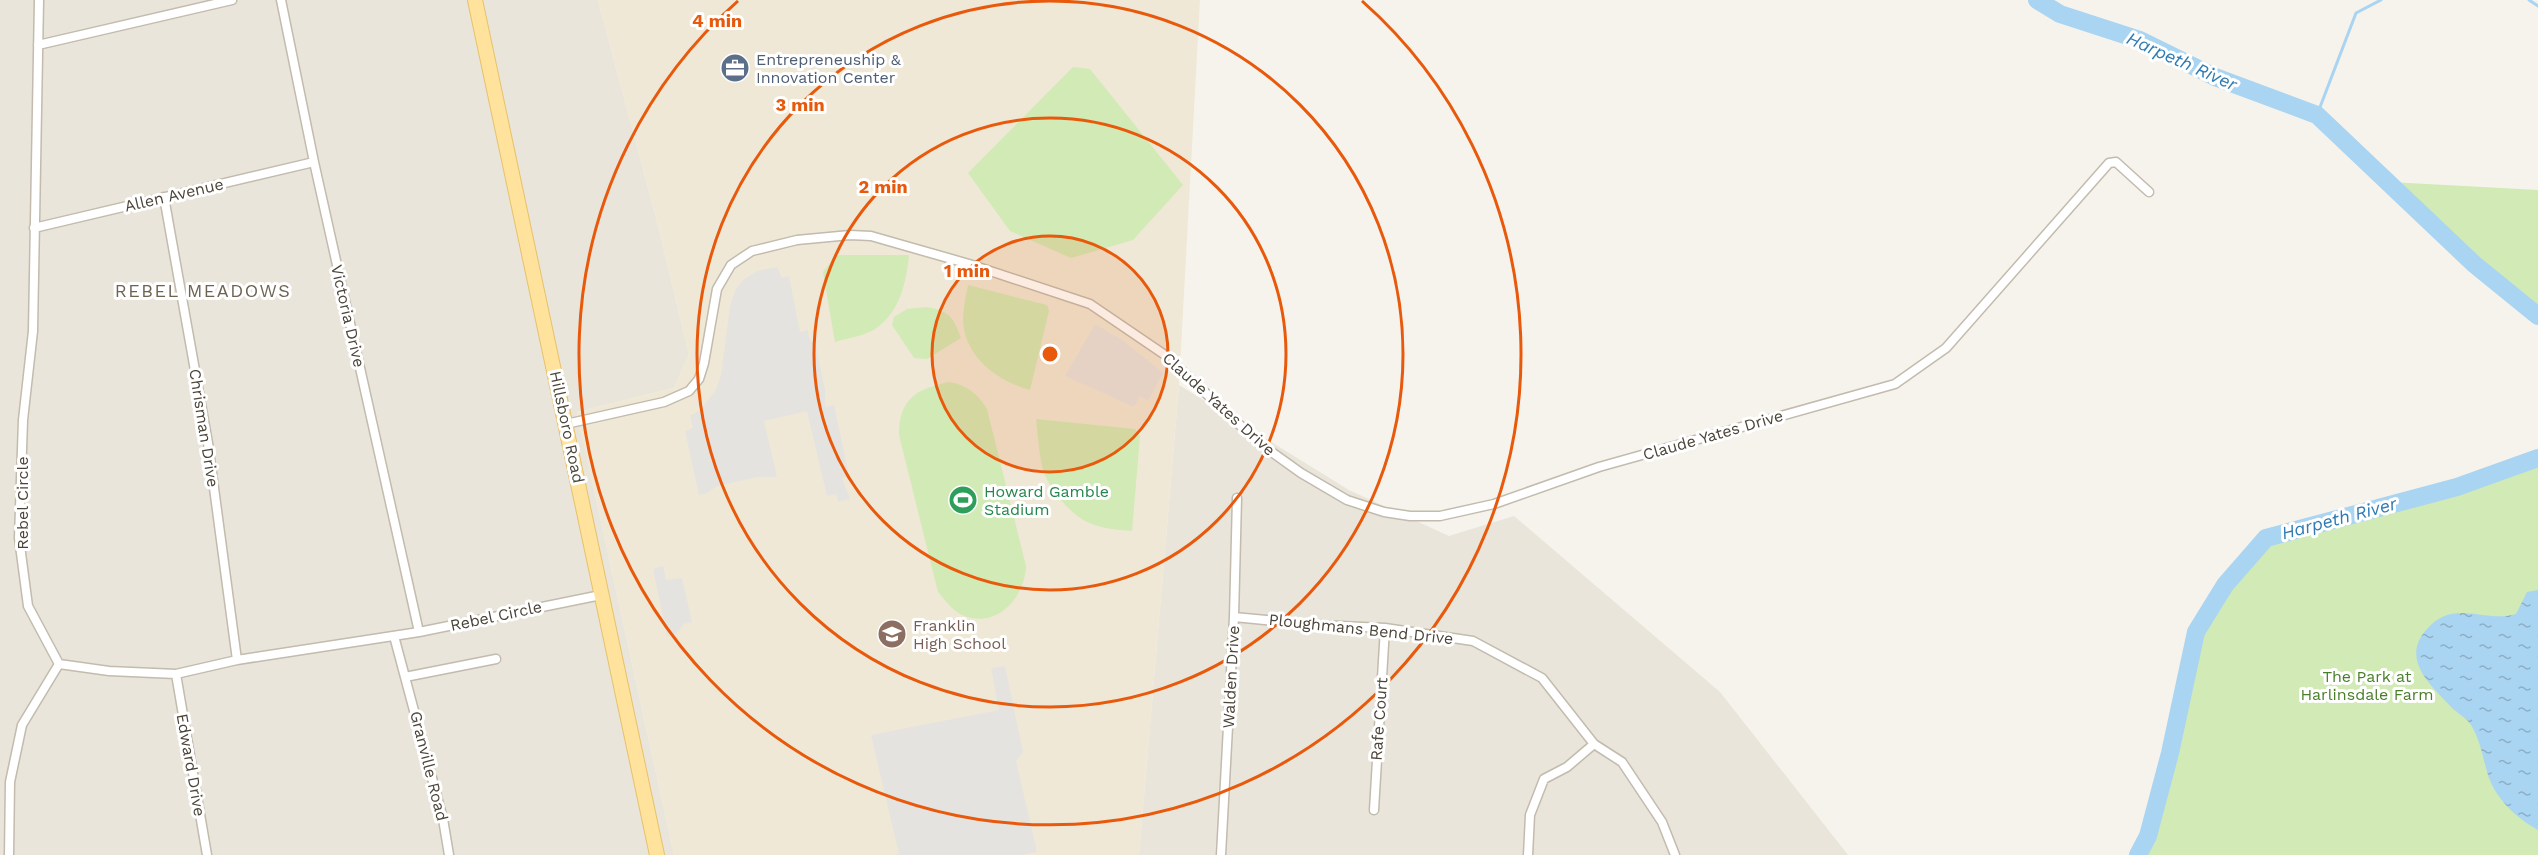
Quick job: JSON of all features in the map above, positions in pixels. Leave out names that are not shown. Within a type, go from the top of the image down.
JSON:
[{"type":"main road","name":"Hillsboro Road","points":[[475,0],[657,855]]},
{"type":"street","name":"Rebel Circle","points":[[39,0],[33,331],[23,420],[19,538],[28,606],[60,664],[109,671],[176,674],[237,660],[419,632],[601,595]]},
{"type":"street","points":[[38,45],[232,0]]},
{"type":"street","name":"Victoria Drive","points":[[281,0],[314,162],[419,632]]},
{"type":"street","name":"Allen Avenue","points":[[34,228],[314,162]]},
{"type":"street","name":"Claude Yates Drive","points":[[566,424],[664,402],[689,391],[699,379],[704,363],[717,289],[731,265],[752,252],[797,240],[850,235],[871,236],[969,264],[1090,304],[1165,355],[1259,443],[1301,473],[1347,500],[1384,512],[1410,516],[1440,516],[1494,504],[1599,467],[1895,384],[1946,348],[2109,163],[2116,162],[2149,192]]},
{"type":"street","name":"Chrisman Drive","points":[[164,197],[207,443],[237,660]]},
{"type":"street","name":"Walden Drive","points":[[1221,855],[1234,617],[1237,498]]},
{"type":"street","name":"Ploughmans Bend Drive","points":[[1234,617],[1318,625],[1385,628],[1473,641],[1542,678],[1594,744],[1622,762],[1662,822],[1675,855]]},
{"type":"street","name":"Rafe Court","points":[[1374,810],[1385,628]]},
{"type":"street","name":"Granville Road","points":[[394,636],[444,819],[449,855]]},
{"type":"street","points":[[405,677],[496,659]]},
{"type":"street","points":[[9,855],[10,782],[22,724],[60,664]]},
{"type":"street","name":"Edward Drive","points":[[176,674],[207,855]]},
{"type":"street","points":[[1528,855],[1530,815],[1544,779],[1567,766],[1594,744]]},
{"type":"shaded area","points":[[0,0],[598,0],[659,229],[689,355],[674,388],[577,412],[674,855],[0,855]]},
{"type":"shaded area","name":"Franklin High School","points":[[598,0],[1200,0],[1179,385],[1139,855],[674,855],[577,412],[674,388],[689,355],[659,229]]},
{"type":"shaded area","points":[[777,267],[782,278],[789,276],[800,332],[808,330],[809,338],[816,348],[825,390],[825,407],[834,405],[849,476],[842,478],[850,499],[838,502],[836,494],[827,496],[807,411],[764,421],[777,477],[757,477],[717,486],[699,495],[685,431],[693,428],[690,416],[700,410],[716,390],[721,375],[730,306],[736,289],[743,280],[757,271]]},
{"type":"shaded area","points":[[1095,324],[1124,341],[1163,373],[1148,401],[1140,396],[1134,407],[1065,376]]},
{"type":"shaded area","points":[[1179,385],[1349,490],[1449,536],[1514,516],[1720,692],[1848,855],[1139,855]]},
{"type":"shaded area","points":[[663,566],[666,580],[682,578],[692,622],[684,624],[676,634],[667,636],[653,569]]},
{"type":"shaded area","points":[[1005,666],[1023,752],[1016,761],[1037,852],[1022,855],[896,855],[899,854],[871,735],[999,710],[991,668]]},
{"type":"green space","points":[[1073,67],[1090,69],[1183,185],[1133,240],[1071,258],[1010,231],[968,173]]},
{"type":"green space","points":[[2390,182],[2538,190],[2538,316],[2474,264]]},
{"type":"green space","points":[[836,255],[909,255],[904,286],[896,305],[884,322],[871,331],[835,342],[823,272]]},
{"type":"green space","points":[[968,285],[1047,305],[1049,311],[1030,390],[994,373],[975,355],[965,332],[963,318]]},
{"type":"green space","points":[[927,307],[950,316],[961,338],[927,359],[914,358],[892,325],[894,317],[907,309]]},
{"type":"green space","name":"Howard Gamble Stadium","points":[[949,382],[971,391],[987,409],[1026,566],[1024,578],[1015,599],[1007,608],[987,618],[962,615],[952,608],[938,592],[899,435],[902,413],[906,404],[919,392]]},
{"type":"green space","points":[[1036,419],[1135,429],[1140,436],[1132,531],[1097,526],[1087,522],[1060,499],[1043,470]]},
{"type":"green space","name":"The Park at Harlinsdale Farm","points":[[2538,458],[2538,855],[2138,855],[2148,836],[2170,753],[2196,632],[2225,585],[2266,538],[2457,487]]},
{"type":"water","points":[[2538,590],[2538,830],[2516,815],[2497,794],[2489,778],[2480,744],[2471,725],[2428,681],[2417,662],[2416,652],[2419,641],[2426,630],[2437,620],[2458,613],[2492,616],[2516,614],[2527,592]]},
{"type":"waterway","name":"Harpeth River","points":[[2037,0],[2060,14],[2140,40],[2215,77],[2317,115],[2474,264],[2538,316]]},
{"type":"waterway","points":[[2317,115],[2356,13],[2381,0]]},
{"type":"waterway","points":[[2529,0],[2538,6]]},
{"type":"waterway","name":"Harpeth River","points":[[2138,855],[2148,836],[2170,753],[2196,632],[2225,585],[2266,538],[2457,487],[2538,458]]},
{"type":"place","name":"Entrepreneuship & Innovation Center","points":[[735,68]]},
{"type":"place","name":"Howard Gamble Stadium","points":[[963,500]]},
{"type":"place","name":"Franklin High School","points":[[892,634]]},
{"type":"district","name":"REBEL MEADOWS","points":[[203,290]]}]
